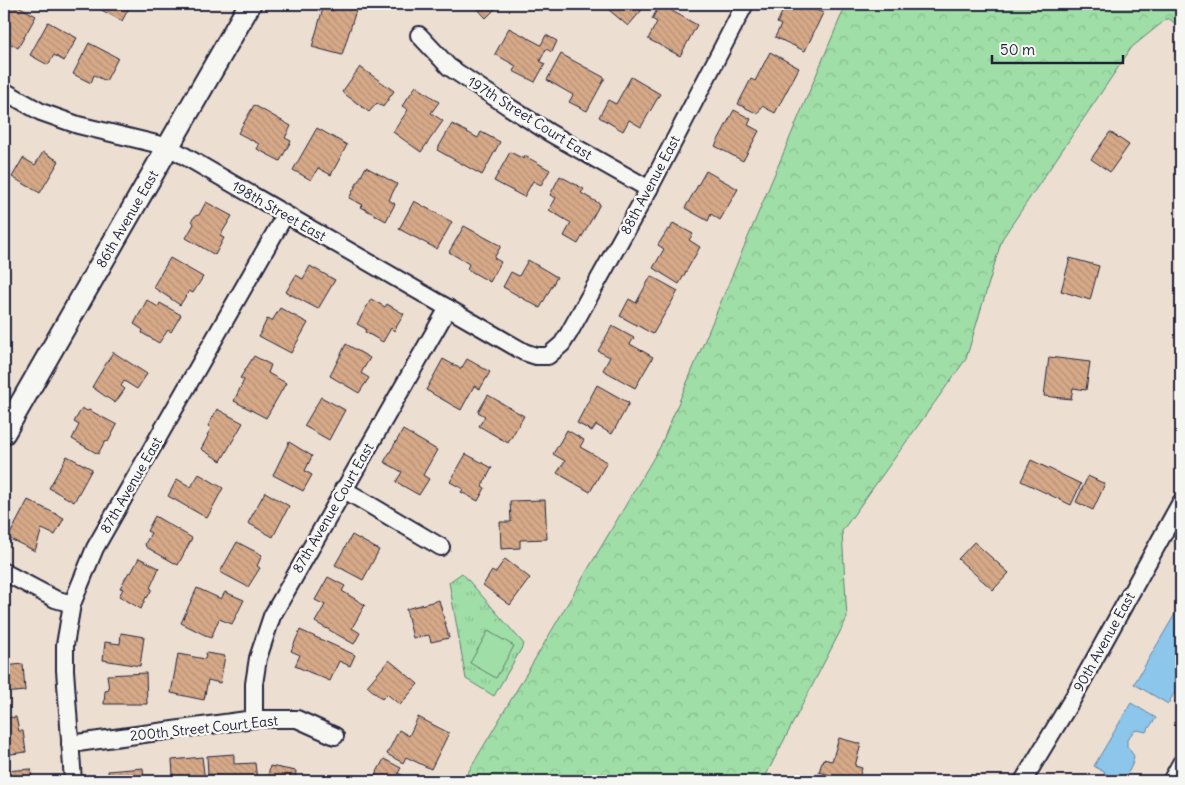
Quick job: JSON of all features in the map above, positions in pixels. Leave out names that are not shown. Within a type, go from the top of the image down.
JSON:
[{"type":"street","name":"88th Avenue East","points":[[544,356],[548,356],[555,351],[569,333],[649,189],[740,5]]},
{"type":"street","name":"86th Avenue East","points":[[4,433],[169,147],[245,6]]},
{"type":"street","name":"197th Street Court East","points":[[419,35],[449,67],[550,133],[649,189]]},
{"type":"street","name":"198th Street East","points":[[4,91],[42,112],[78,125],[169,147],[524,352],[536,356],[544,356]]},
{"type":"street","name":"87th Avenue East","points":[[73,781],[65,670],[65,646],[72,604],[95,548],[286,215]]},
{"type":"street","name":"87th Avenue Court East","points":[[254,719],[254,684],[258,658],[272,616],[448,308]]},
{"type":"street","points":[[343,489],[441,547]]},
{"type":"street","name":"90th Avenue East","points":[[1023,781],[1073,698],[1181,502]]},
{"type":"street","points":[[4,572],[55,599],[72,604]]},
{"type":"street","name":"200th Street Court East","points":[[70,744],[254,719],[298,718],[335,736]]},
{"type":"street","points":[[1171,781],[1181,763]]},
{"type":"green space","points":[[846,4],[1181,4],[1181,28],[1168,18],[1132,47],[1002,239],[966,359],[842,531],[847,618],[763,781],[463,781],[660,447]]},
{"type":"green space","points":[[462,573],[524,644],[494,696],[466,679],[449,582]]},
{"type":"green space","points":[[488,631],[514,646],[496,678],[470,663]]},
{"type":"water","points":[[1175,614],[1181,618],[1181,681],[1168,704],[1134,684]]},
{"type":"water","points":[[1131,703],[1156,718],[1146,732],[1137,730],[1127,740],[1127,746],[1134,756],[1132,765],[1126,774],[1115,779],[1094,766]]},
{"type":"building","points":[[5,4],[15,4],[36,16],[18,48],[4,40]]},
{"type":"building","points":[[98,4],[131,4],[122,21],[96,7]]},
{"type":"building","points":[[335,4],[357,7],[342,55],[312,47],[323,8],[333,11]]},
{"type":"building","points":[[470,4],[500,4],[486,18],[475,6],[474,8]]},
{"type":"building","points":[[602,4],[647,4],[628,26]]},
{"type":"building","points":[[660,4],[697,25],[680,56],[648,39],[657,22],[652,19]]},
{"type":"building","points":[[786,4],[803,4],[823,13],[805,51],[775,37],[781,25],[777,23]]},
{"type":"building","points":[[48,22],[77,38],[64,61],[54,55],[48,65],[30,55]]},
{"type":"building","points":[[509,28],[541,45],[546,35],[557,41],[552,52],[546,49],[540,61],[545,64],[535,82],[513,71],[516,66],[495,54]]},
{"type":"building","points":[[89,43],[118,58],[106,81],[94,75],[91,83],[73,74]]},
{"type":"building","points":[[770,52],[799,68],[775,113],[762,106],[758,114],[738,104],[751,79],[755,81]]},
{"type":"building","points":[[561,54],[605,78],[587,111],[569,102],[573,95],[547,80]]},
{"type":"building","points":[[360,67],[394,91],[383,107],[377,103],[369,112],[342,92]]},
{"type":"building","points":[[631,77],[660,94],[641,127],[629,120],[623,131],[599,117],[608,100],[616,104]]},
{"type":"building","points":[[416,86],[439,102],[431,113],[443,121],[421,152],[393,132],[408,110],[402,106]]},
{"type":"building","points":[[254,105],[291,126],[285,138],[291,141],[280,161],[257,149],[259,144],[238,133]]},
{"type":"building","points":[[734,110],[751,119],[748,125],[759,131],[743,161],[715,146]]},
{"type":"building","points":[[452,124],[478,138],[481,132],[500,142],[482,175],[437,150]]},
{"type":"building","points":[[317,128],[347,145],[331,175],[318,168],[311,180],[293,170]]},
{"type":"building","points":[[1110,132],[1129,145],[1110,172],[1091,159]]},
{"type":"building","points":[[43,152],[59,161],[40,193],[12,177],[23,158],[35,165]]},
{"type":"building","points":[[510,152],[524,159],[525,156],[550,170],[541,185],[533,181],[524,197],[494,181]]},
{"type":"building","points":[[366,167],[397,184],[389,200],[395,204],[386,221],[349,198]]},
{"type":"building","points":[[706,171],[738,189],[720,220],[711,214],[708,221],[685,208]]},
{"type":"building","points":[[560,176],[584,189],[581,193],[600,204],[578,244],[564,236],[571,223],[549,210],[556,198],[550,195]]},
{"type":"building","points":[[414,201],[452,222],[437,249],[399,229]]},
{"type":"building","points":[[206,202],[232,216],[220,236],[224,238],[215,255],[186,238],[194,224],[192,220],[195,216],[199,215]]},
{"type":"building","points":[[673,223],[693,234],[689,240],[700,247],[679,284],[653,268],[664,249],[658,245]]},
{"type":"building","points":[[464,226],[501,246],[494,258],[501,262],[490,282],[467,269],[469,264],[449,252]]},
{"type":"building","points":[[170,258],[203,277],[193,293],[189,291],[180,305],[153,287]]},
{"type":"building","points":[[1070,258],[1099,266],[1090,300],[1061,291]]},
{"type":"building","points":[[528,260],[557,277],[540,308],[503,287],[511,272],[519,276]]},
{"type":"building","points":[[310,266],[335,280],[318,309],[286,292],[296,275],[303,279]]},
{"type":"building","points":[[651,276],[678,291],[653,334],[620,316],[629,299],[636,303]]},
{"type":"building","points":[[371,299],[385,307],[387,304],[404,314],[394,331],[391,328],[383,342],[365,332],[366,329],[357,324]]},
{"type":"building","points":[[147,300],[158,307],[160,303],[181,315],[171,332],[168,330],[159,343],[142,333],[143,330],[134,324]]},
{"type":"building","points":[[280,308],[308,323],[291,353],[259,336],[267,319],[272,321]]},
{"type":"building","points":[[612,326],[634,338],[630,344],[653,357],[635,388],[603,370],[610,357],[598,351]]},
{"type":"building","points":[[346,344],[370,358],[361,373],[369,378],[359,393],[330,376]]},
{"type":"building","points":[[113,352],[147,374],[137,389],[124,381],[121,386],[125,389],[115,403],[92,387]]},
{"type":"building","points":[[254,356],[271,365],[268,373],[286,383],[266,418],[234,401],[244,380],[240,378]]},
{"type":"building","points":[[1049,357],[1090,362],[1086,390],[1073,388],[1071,399],[1044,396]]},
{"type":"building","points":[[443,359],[461,369],[467,359],[490,372],[480,389],[474,386],[461,410],[426,390]]},
{"type":"building","points":[[597,385],[629,403],[612,434],[596,425],[592,431],[577,423]]},
{"type":"building","points":[[488,395],[524,416],[508,443],[479,426],[485,416],[478,412]]},
{"type":"building","points":[[321,397],[345,410],[329,440],[304,426]]},
{"type":"building","points":[[82,408],[117,425],[108,442],[105,441],[98,454],[72,439],[79,425],[74,422]]},
{"type":"building","points":[[217,409],[243,423],[221,461],[201,449],[211,429],[208,426]]},
{"type":"building","points":[[403,430],[437,450],[423,475],[429,479],[419,495],[396,482],[402,472],[384,462]]},
{"type":"building","points":[[567,430],[584,440],[580,447],[607,462],[590,492],[557,473],[565,461],[553,454]]},
{"type":"building","points":[[289,442],[312,456],[305,471],[312,475],[303,491],[273,475]]},
{"type":"building","points":[[466,454],[492,468],[482,486],[485,488],[478,501],[461,492],[463,489],[450,482]]},
{"type":"building","points":[[67,456],[92,469],[74,502],[49,488]]},
{"type":"building","points":[[1031,460],[1081,484],[1071,505],[1021,481]]},
{"type":"building","points":[[199,474],[223,488],[207,518],[168,496],[177,479],[191,487]]},
{"type":"building","points":[[1088,476],[1105,484],[1093,510],[1076,502]]},
{"type":"building","points":[[265,492],[289,506],[273,537],[248,523]]},
{"type":"building","points":[[28,500],[64,518],[55,535],[42,529],[35,551],[8,538]]},
{"type":"building","points":[[545,500],[547,539],[520,540],[520,548],[501,549],[500,522],[511,522],[510,501]]},
{"type":"building","points":[[155,516],[192,538],[178,565],[146,547],[145,544],[151,533],[147,531]]},
{"type":"building","points":[[352,535],[379,550],[363,580],[335,565]]},
{"type":"building","points":[[237,542],[262,555],[257,566],[260,568],[248,587],[220,572]]},
{"type":"building","points":[[974,542],[1009,573],[993,590],[958,559]]},
{"type":"building","points":[[139,558],[159,568],[150,588],[152,589],[141,609],[119,596],[123,589],[120,588]]},
{"type":"building","points":[[505,559],[530,578],[510,605],[483,585],[492,571],[495,573]]},
{"type":"building","points":[[328,577],[345,586],[342,591],[365,605],[352,628],[360,633],[354,644],[315,622],[325,605],[315,600]]},
{"type":"building","points":[[197,588],[221,599],[225,592],[244,600],[232,624],[219,619],[211,638],[181,623]]},
{"type":"building","points":[[439,600],[449,638],[431,642],[429,635],[413,638],[406,609]]},
{"type":"building","points":[[300,630],[355,655],[350,666],[339,661],[330,681],[295,666],[300,655],[291,651]]},
{"type":"building","points":[[121,633],[144,637],[140,666],[103,660],[105,642],[120,644]]},
{"type":"building","points":[[206,653],[225,656],[220,683],[208,680],[204,700],[171,693],[178,654],[205,659]]},
{"type":"building","points":[[389,660],[418,684],[400,705],[387,694],[382,699],[367,686]]},
{"type":"building","points":[[23,664],[25,691],[4,693],[4,666]]},
{"type":"building","points":[[146,673],[147,704],[104,704],[105,691],[109,690],[107,675]]},
{"type":"building","points":[[16,717],[19,731],[23,731],[26,752],[4,755],[4,718]]},
{"type":"building","points":[[418,717],[449,733],[431,769],[406,757],[403,763],[387,754],[399,730],[409,736]]},
{"type":"building","points":[[839,738],[861,744],[855,766],[862,768],[858,781],[829,781],[830,775],[819,772],[823,759],[832,761]]},
{"type":"building","points":[[234,754],[234,764],[255,763],[257,781],[217,781],[216,774],[208,775],[207,756]]},
{"type":"building","points":[[202,757],[205,781],[154,781],[154,777],[173,775],[172,760]]},
{"type":"building","points":[[384,759],[401,768],[398,773],[413,781],[372,781]]},
{"type":"building","points":[[270,766],[296,771],[295,781],[267,781]]},
{"type":"building","points":[[143,768],[144,781],[109,781],[108,771]]},
{"type":"building","points":[[31,769],[33,781],[4,781],[4,771]]}]
